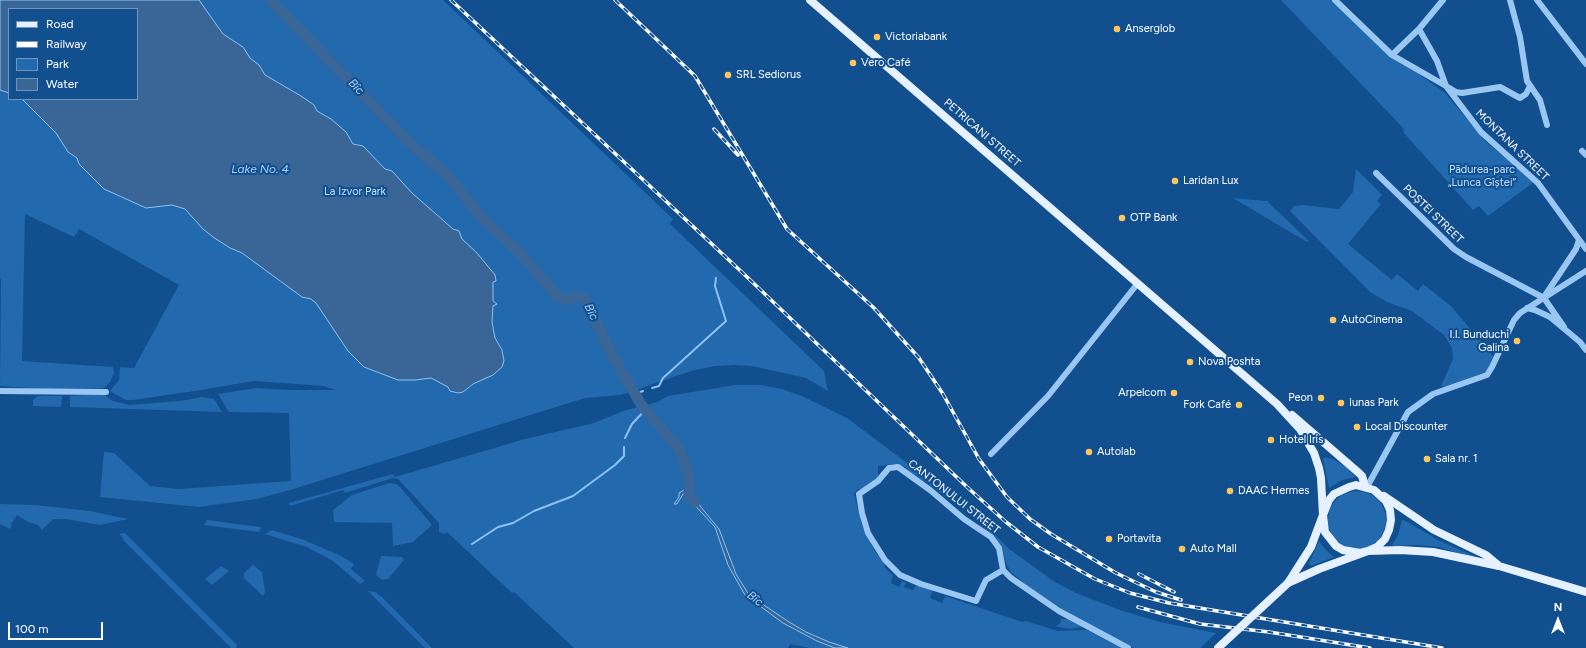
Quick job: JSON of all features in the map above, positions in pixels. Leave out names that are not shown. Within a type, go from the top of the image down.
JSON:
[{"type":"main road","name":"PETRICANI STREET","points":[[810,0],[1277,404],[1295,417],[1346,460],[1362,476],[1366,487]]},
{"type":"main road","name":"PETRICANI STREET","points":[[1277,404],[1300,429],[1314,453],[1321,478],[1323,515]]},
{"type":"main road","points":[[1289,583],[1311,547],[1329,500],[1341,489],[1356,486],[1366,487],[1379,493],[1434,530],[1486,555],[1499,566]]},
{"type":"main road","points":[[1218,648],[1289,583],[1319,568],[1368,552],[1377,547],[1385,539],[1391,520],[1390,510],[1386,501],[1379,493]]},
{"type":"main road","points":[[1323,515],[1325,532],[1336,546],[1351,553],[1433,552],[1499,566],[1586,592]]},
{"type":"street","name":"MONTANA STREET","points":[[1335,0],[1392,55],[1446,86],[1481,132],[1538,183],[1586,249]]},
{"type":"street","points":[[1392,55],[1419,29],[1443,0]]},
{"type":"street","points":[[1510,0],[1520,37],[1525,72],[1530,86],[1540,100],[1547,125]]},
{"type":"street","points":[[1537,0],[1586,64]]},
{"type":"street","points":[[1419,29],[1437,61],[1446,86],[1456,92],[1462,93],[1500,87],[1520,98],[1526,94],[1530,86]]},
{"type":"street","name":"POȘTEI STREET","points":[[1376,173],[1454,248],[1466,257],[1544,298],[1564,327],[1586,350]]},
{"type":"street","points":[[1544,298],[1576,249],[1579,240]]},
{"type":"street","points":[[1366,487],[1408,412],[1433,394],[1486,375],[1492,367],[1514,320],[1527,308],[1586,271]]},
{"type":"street","points":[[991,454],[1048,396],[1138,283]]},
{"type":"street","name":"POȘTEI STREET","points":[[1527,308],[1543,312],[1564,327]]},
{"type":"street","points":[[0,391],[106,392]]},
{"type":"street","name":"CANTONULUI STREET","points":[[898,467],[930,490],[964,519],[991,537],[999,548],[1003,570],[986,580],[976,601],[921,584],[900,575],[885,560],[868,533],[862,513],[860,494],[878,482],[889,468],[898,467]]},
{"type":"street","points":[[1003,570],[1023,587],[1059,611],[1128,648]]},
{"type":"green space","name":"La Izvor Park","points":[[0,0],[443,0],[673,219],[670,224],[824,371],[828,391],[806,378],[752,366],[715,366],[691,371],[621,395],[585,398],[257,499],[199,507],[100,497],[104,452],[114,453],[150,486],[179,489],[291,481],[289,413],[229,412],[218,394],[256,388],[335,390],[324,386],[254,381],[133,400],[126,400],[115,394],[110,391],[119,380],[120,367],[134,368],[179,285],[79,229],[74,237],[25,214],[22,361],[113,367],[114,373],[110,382],[104,388],[44,389],[0,386]]},
{"type":"green space","name":"Pădurea-parc „Lunca Gîștei”","points":[[1281,0],[1334,0],[1390,53],[1445,93],[1486,142],[1534,182],[1488,216],[1479,206],[1473,210],[1403,132],[1404,129]]},
{"type":"green space","points":[[1356,169],[1382,195],[1377,201],[1381,204],[1348,244],[1392,280],[1397,274],[1418,291],[1423,284],[1451,306],[1493,356],[1489,367],[1485,372],[1446,387],[1441,386],[1453,359],[1452,348],[1444,335],[1412,311],[1387,302],[1370,292],[1290,211],[1294,206],[1302,205],[1339,209],[1353,192]]},
{"type":"green space","points":[[1233,198],[1267,201],[1309,241],[1307,242]]},
{"type":"green space","points":[[735,385],[760,385],[782,389],[804,397],[847,418],[951,496],[948,499],[926,482],[911,474],[905,467],[894,464],[878,466],[878,476],[876,480],[862,489],[858,489],[854,494],[862,525],[874,550],[885,565],[884,567],[893,575],[891,583],[899,587],[902,581],[906,583],[904,587],[913,590],[916,586],[919,586],[933,590],[930,598],[942,603],[945,596],[1022,622],[1026,621],[1058,631],[1087,630],[1122,648],[810,648],[790,644],[788,648],[574,648],[514,592],[512,593],[447,532],[445,534],[439,532],[439,523],[398,479],[393,478],[345,493],[343,490],[290,506],[289,503],[393,474],[395,477],[525,439],[594,423],[623,411],[657,402],[668,396]]},
{"type":"green space","points":[[103,394],[113,401],[129,405],[180,401],[202,397],[214,399],[222,412],[70,407],[70,396]]},
{"type":"green space","points":[[38,396],[62,396],[61,407],[33,406],[33,400]]},
{"type":"green space","points":[[1325,457],[1333,459],[1345,466],[1356,477],[1342,480],[1329,488],[1323,459]]},
{"type":"green space","points":[[389,483],[396,484],[401,488],[432,525],[413,542],[393,546],[392,523],[334,522],[333,510],[352,495]]},
{"type":"green space","points":[[1357,491],[1373,496],[1381,504],[1386,520],[1381,536],[1373,544],[1357,549],[1341,544],[1333,536],[1328,520],[1333,504],[1341,496]]},
{"type":"green space","points":[[0,504],[35,505],[90,511],[128,519],[100,525],[66,519],[53,519],[42,530],[38,525],[28,522],[17,515],[11,524],[12,526],[10,529],[0,524]]},
{"type":"green space","points":[[207,520],[261,527],[259,532],[204,525]]},
{"type":"green space","points":[[1402,520],[1440,541],[1474,556],[1473,558],[1439,547],[1416,545],[1393,546],[1392,545],[1398,535]]},
{"type":"green space","points":[[984,524],[1009,549],[1055,582],[1076,593],[1120,610],[1160,622],[1216,633],[1200,648],[1134,648],[1078,619],[1030,588],[1011,572],[1006,563],[1002,547],[991,533],[985,531]]},
{"type":"green space","points":[[272,530],[304,540],[341,556],[354,564],[351,569],[365,581],[360,584],[333,561],[307,547],[265,534]]},
{"type":"green space","points":[[125,533],[237,645],[236,648],[231,648],[123,540],[124,539],[119,534]]},
{"type":"green space","points":[[1319,541],[1334,557],[1311,566],[1309,563]]},
{"type":"green space","points":[[381,556],[402,557],[404,560],[388,579],[382,580],[376,575]]},
{"type":"green space","points":[[253,565],[262,572],[265,592],[263,596],[244,578],[244,573]]},
{"type":"green space","points":[[221,566],[229,571],[212,585],[205,579]]},
{"type":"green space","points":[[368,591],[375,592],[382,597],[432,648],[425,648]]},
{"type":"green space","points":[[1061,619],[1067,619],[1082,627],[1070,629],[1056,626],[1060,624]]},
{"type":"water","name":"Lake No. 4","points":[[0,0],[199,0],[223,34],[243,47],[250,58],[259,65],[265,75],[314,105],[317,111],[331,119],[346,132],[353,144],[363,146],[385,169],[392,171],[412,193],[453,229],[459,231],[462,239],[477,253],[495,275],[496,281],[493,282],[493,301],[497,304],[493,306],[492,322],[495,338],[502,350],[504,361],[502,367],[493,375],[473,384],[463,392],[458,393],[450,391],[448,387],[431,378],[398,380],[364,367],[348,351],[316,303],[311,299],[302,297],[242,253],[230,248],[213,237],[203,229],[185,209],[172,205],[146,208],[104,189],[79,164],[77,158],[68,152],[56,133],[23,100],[138,100],[138,8],[8,8],[8,93],[0,90]]},
{"type":"water","points":[[684,490],[689,490],[691,495],[719,529],[736,574],[749,595],[806,632],[848,648],[835,648],[817,641],[783,623],[745,595],[728,565],[715,527],[686,494],[683,494],[677,504],[674,504],[679,497],[679,493]]},
{"type":"waterway","name":"Bîc","points":[[270,0],[410,143],[447,175],[484,220],[519,252],[557,296],[566,300],[579,296],[584,298],[613,356],[642,406],[679,449],[689,475],[689,494],[695,502]]},
{"type":"waterway","points":[[652,388],[659,386],[663,378],[726,321],[715,286],[716,278]]},
{"type":"waterway","points":[[635,394],[643,391]]},
{"type":"waterway","points":[[625,438],[632,424],[645,410]]},
{"type":"waterway","points":[[472,544],[498,527],[513,523],[534,511],[573,496],[615,465],[624,456],[624,447]]},
{"type":"railway","points":[[451,0],[746,276],[967,487],[1006,522],[1038,547],[1095,579],[1130,593],[1169,603],[1442,648]]},
{"type":"railway","points":[[615,0],[695,76],[787,229],[874,308],[919,358],[943,394],[979,459],[1007,497],[1030,519],[1051,534],[1116,573],[1156,592],[1181,600]]},
{"type":"railway","points":[[714,129],[738,155]]},
{"type":"railway","points":[[1139,574],[1174,592]]},
{"type":"railway","points":[[1138,607],[1200,624],[1269,632],[1370,648]]},
{"type":"place","name":"Anserglob","points":[[1117,29]]},
{"type":"place","name":"Victoriabank","points":[[877,37]]},
{"type":"place","name":"Vero Café","points":[[853,63]]},
{"type":"place","name":"SRL Sediorus","points":[[728,75]]},
{"type":"place","name":"Laridan Lux","points":[[1175,181]]},
{"type":"place","name":"OTP Bank","points":[[1122,218]]},
{"type":"place","name":"AutoCinema","points":[[1333,320]]},
{"type":"place","name":"I.I. Bunduchi Galina","points":[[1517,341]]},
{"type":"place","name":"Nova Poshta","points":[[1190,362]]},
{"type":"place","name":"Arpelcom","points":[[1174,393]]},
{"type":"place","name":"Peon","points":[[1321,398]]},
{"type":"place","name":"Iunas Park","points":[[1341,403]]},
{"type":"place","name":"Fork Café","points":[[1239,405]]},
{"type":"place","name":"Local Discounter","points":[[1357,427]]},
{"type":"place","name":"Hotel Iris","points":[[1271,440]]},
{"type":"place","name":"Autolab","points":[[1089,452]]},
{"type":"place","name":"Sala nr. 1","points":[[1427,459]]},
{"type":"place","name":"DAAC Hermes","points":[[1230,491]]},
{"type":"place","name":"Portavita","points":[[1109,539]]},
{"type":"place","name":"Auto Mall","points":[[1182,549]]}]
